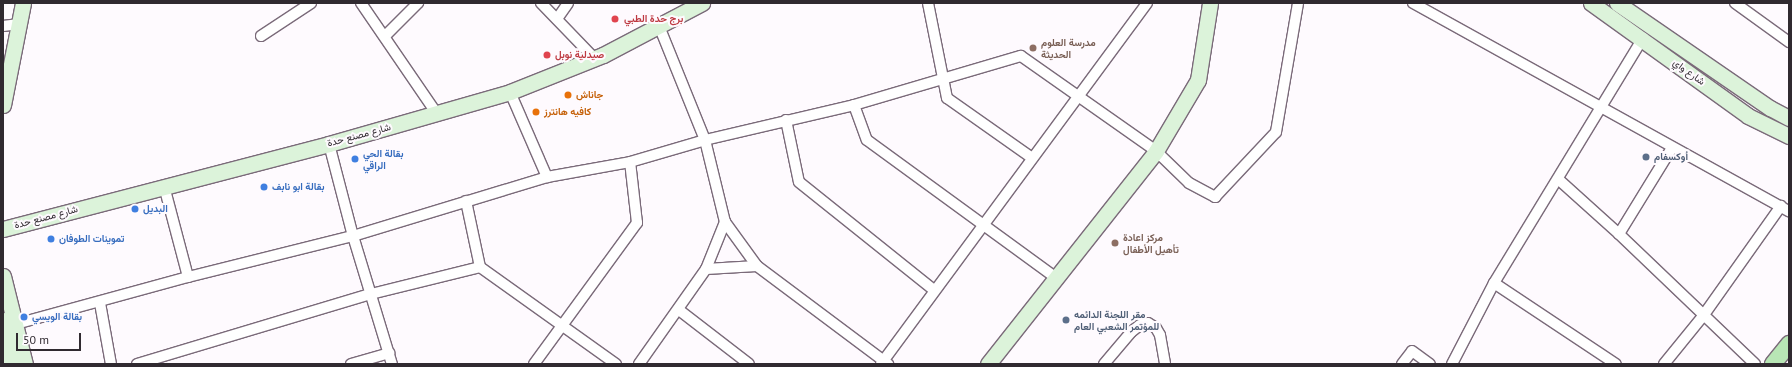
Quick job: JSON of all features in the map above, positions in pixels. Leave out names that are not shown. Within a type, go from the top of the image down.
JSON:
[{"type":"main road","points":[[1773,364],[1789,344]]},
{"type":"street","points":[[3,105],[23,3]]},
{"type":"street","points":[[261,36],[310,3]]},
{"type":"street","points":[[361,3],[437,114]]},
{"type":"street","points":[[385,36],[418,3]]},
{"type":"street","points":[[541,3],[595,58]]},
{"type":"street","points":[[557,19],[568,3]]},
{"type":"street","name":"شارع مصنع حدة","points":[[3,229],[329,144],[510,92],[595,58],[702,3]]},
{"type":"street","points":[[928,3],[947,98],[1032,158]]},
{"type":"street","points":[[658,26],[705,140],[725,222],[757,266],[884,363],[934,290],[984,224],[1076,96],[1093,80],[1147,3]]},
{"type":"street","points":[[988,364],[1156,151],[1198,80],[1210,3]]},
{"type":"street","points":[[10,322],[100,303],[188,277],[353,236],[547,177],[630,162],[705,140],[854,105],[1021,56],[1156,151],[1189,183],[1215,196],[1276,132],[1298,3]]},
{"type":"street","points":[[1413,3],[1672,148],[1785,209],[1703,316],[1664,364]]},
{"type":"street","name":"شارع واي","points":[[1591,3],[1608,7],[1643,38],[1748,116],[1789,136]]},
{"type":"street","name":"شارع واي","points":[[1617,3],[1770,108],[1789,118]]},
{"type":"street","points":[[1735,3],[1789,42]]},
{"type":"street","points":[[3,26],[19,24]]},
{"type":"street","points":[[1452,364],[1494,283],[1643,38]]},
{"type":"street","points":[[510,92],[547,177]]},
{"type":"street","points":[[854,105],[867,140],[1056,278]]},
{"type":"street","points":[[786,120],[798,182],[934,290]]},
{"type":"street","points":[[329,144],[353,236],[392,364]]},
{"type":"street","points":[[1619,234],[1672,148]]},
{"type":"street","points":[[534,364],[637,223],[630,162]]},
{"type":"street","points":[[1558,179],[1619,234],[1703,316],[1755,364]]},
{"type":"street","points":[[164,186],[188,277]]},
{"type":"street","points":[[466,201],[480,267],[616,364]]},
{"type":"street","points":[[639,364],[679,310],[706,269],[725,222]]},
{"type":"street","points":[[706,269],[757,266]]},
{"type":"street","points":[[137,364],[371,294],[480,267]]},
{"type":"street","points":[[3,276],[10,322],[12,364]]},
{"type":"street","points":[[1494,283],[1616,364]]},
{"type":"street","points":[[100,303],[111,364]]},
{"type":"street","points":[[679,310],[749,364]]},
{"type":"street","points":[[10,322],[25,364]]},
{"type":"street","points":[[1104,364],[1131,332],[1140,325],[1148,323],[1156,328],[1160,336],[1165,364]]},
{"type":"street","points":[[1402,364],[1412,351],[1430,364]]},
{"type":"street","points":[[351,364],[388,353]]},
{"type":"place","name":"برج حدة الطبي","points":[[615,19]]},
{"type":"place","name":"مدرسة العلوم الحديثة","points":[[1033,48]]},
{"type":"place","name":"صيدلية نوبل","points":[[547,55]]},
{"type":"place","name":"جاناش","points":[[568,95]]},
{"type":"place","name":"كافيه هانترز","points":[[536,112]]},
{"type":"place","name":"أوكسفام","points":[[1646,157]]},
{"type":"place","name":"بقالة الحي الراقي","points":[[355,159]]},
{"type":"place","name":"بقالة ابو نابف","points":[[264,187]]},
{"type":"place","name":"البديل","points":[[135,209]]},
{"type":"place","name":"تموينات الطوفان","points":[[51,239]]},
{"type":"place","name":"مركز اعادة تأهيل الأطفال","points":[[1115,243]]},
{"type":"place","name":"بقالة الويسي","points":[[24,317]]},
{"type":"place","name":"مقر اللجنة الدائمه للمؤتمر الشعبي العام","points":[[1066,320]]}]
